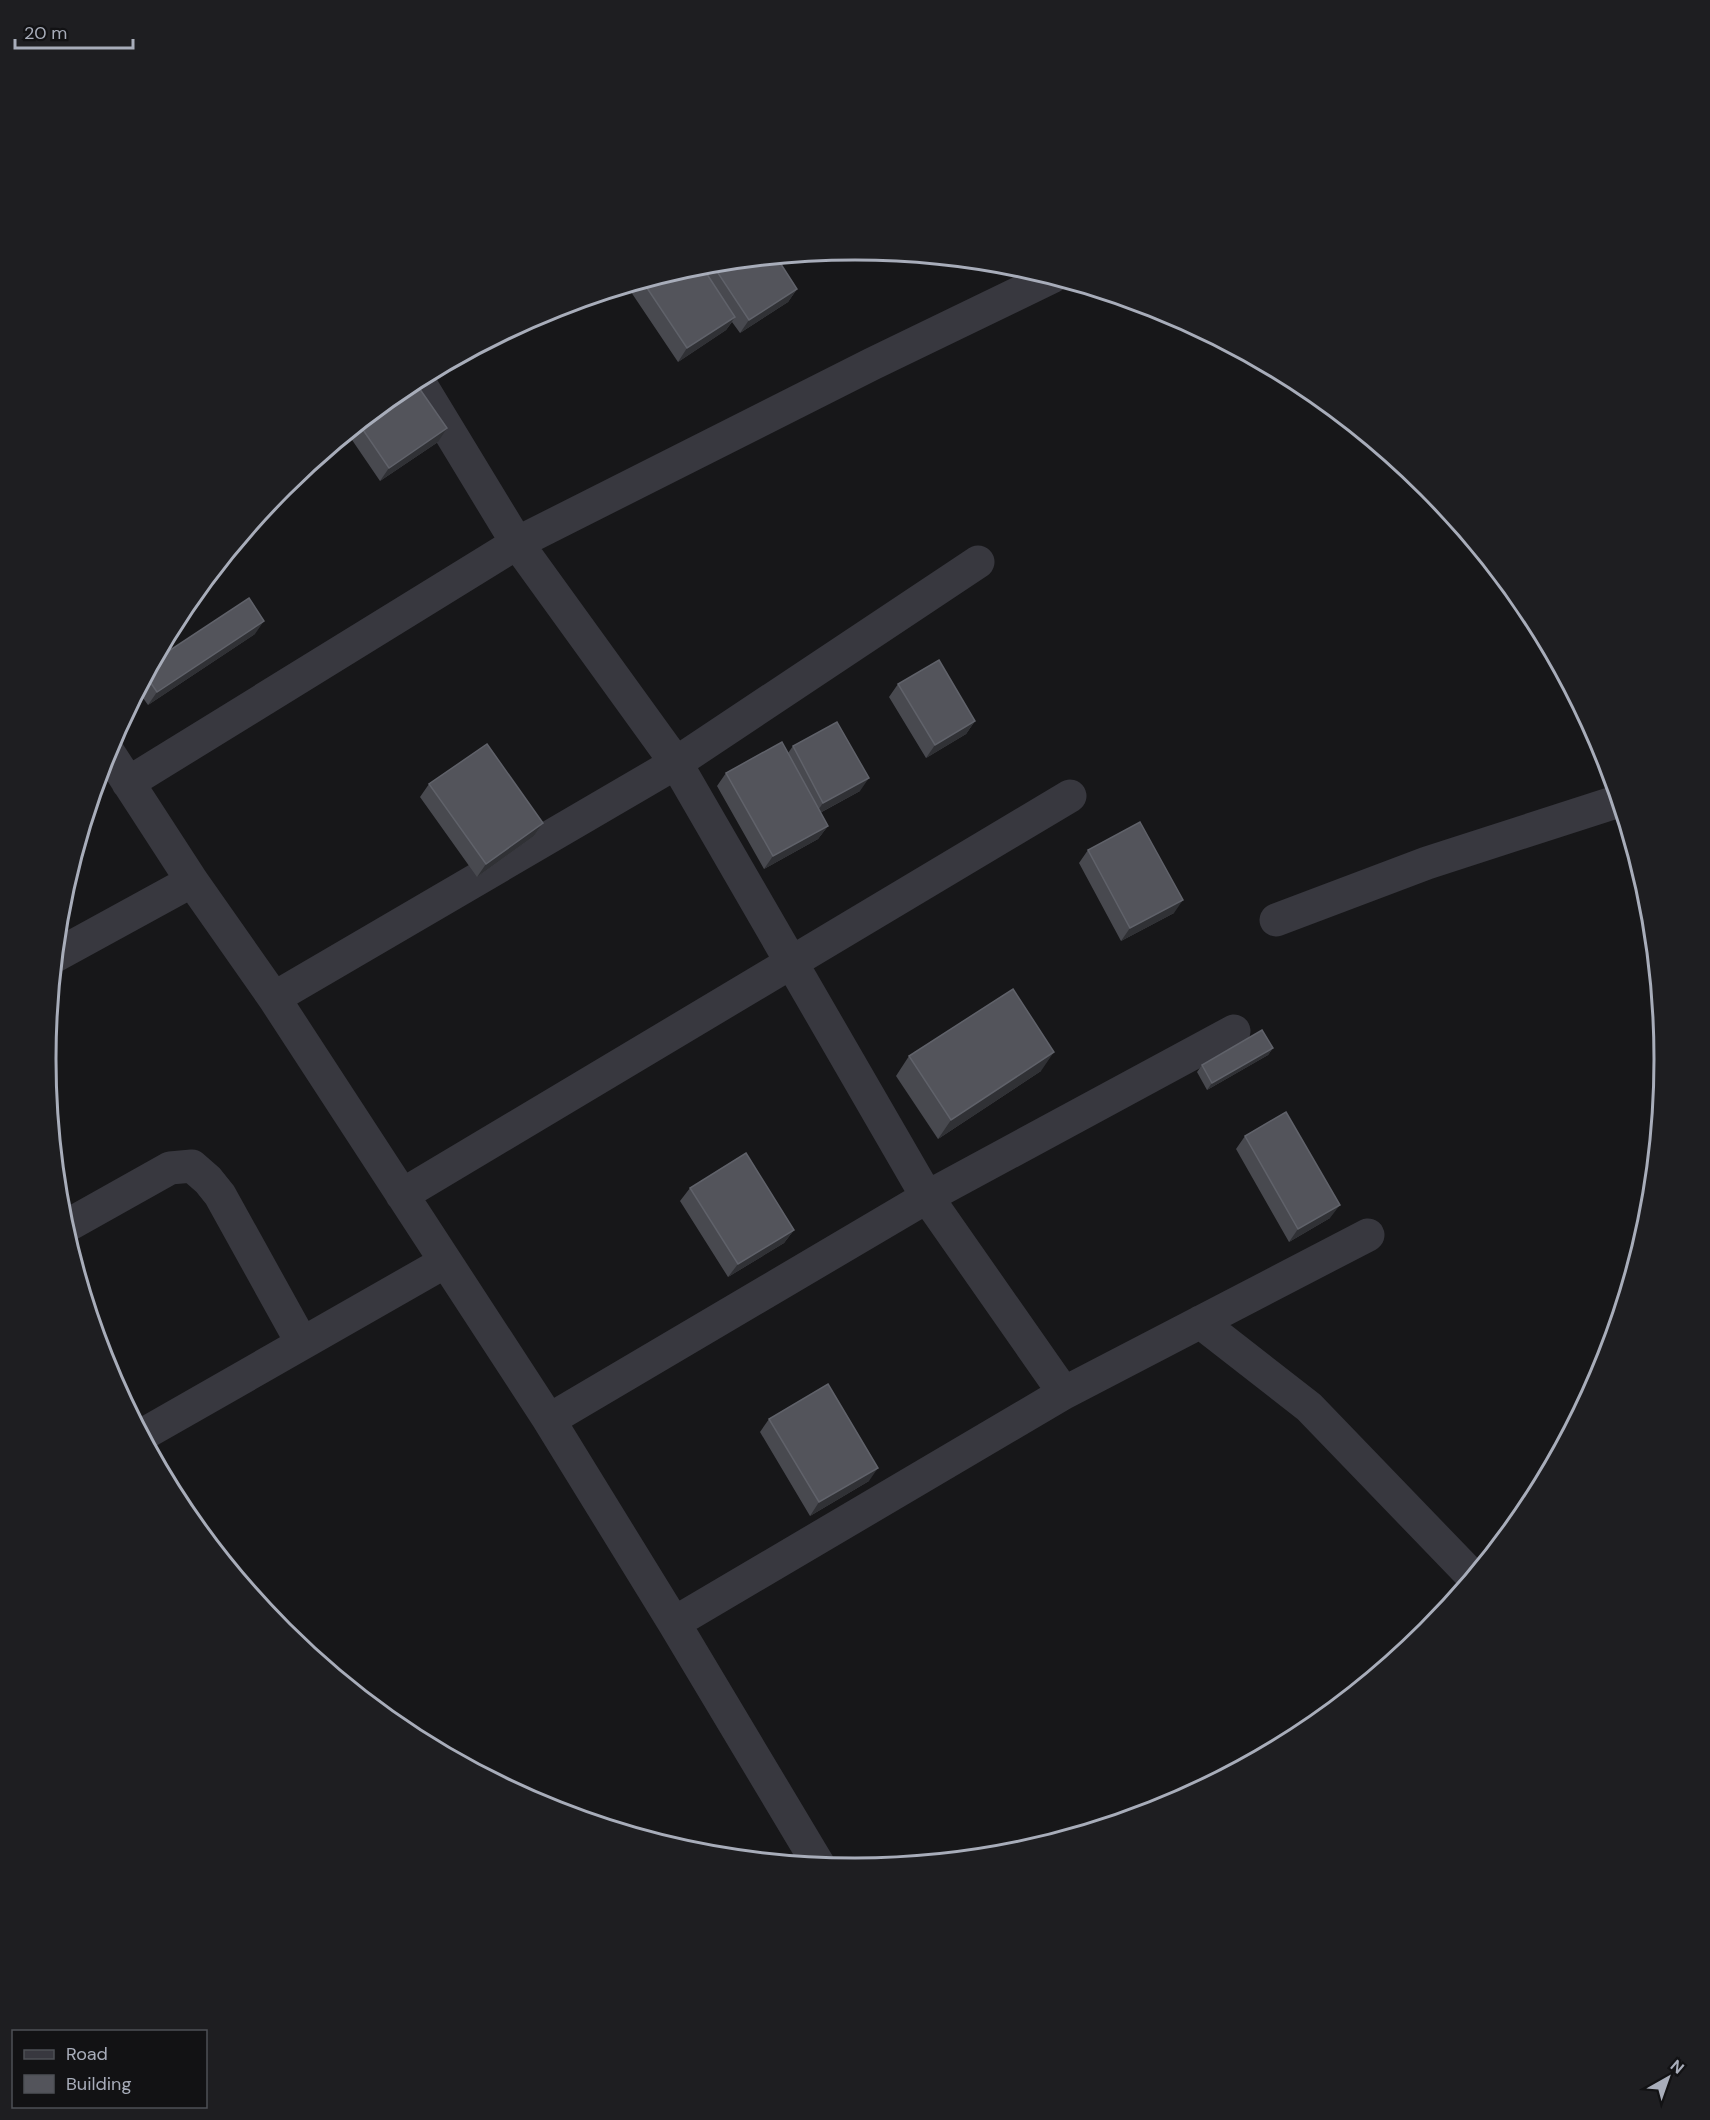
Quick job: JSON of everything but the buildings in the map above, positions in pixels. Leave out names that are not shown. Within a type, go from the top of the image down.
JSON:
[{"type":"street","points":[[128,783],[517,543],[872,364],[1040,283]]},
{"type":"street","points":[[423,388],[517,543],[676,763],[927,1197],[1064,1393]]},
{"type":"street","points":[[274,998],[676,763],[978,562]]},
{"type":"street","points":[[114,760],[192,881],[274,998],[549,1420],[815,1858]]},
{"type":"street","points":[[402,1195],[1071,796]]},
{"type":"street","points":[[1276,920],[1427,863],[1612,803]]},
{"type":"street","points":[[63,952],[192,881]]},
{"type":"street","points":[[549,1420],[927,1197],[1234,1031]]},
{"type":"street","points":[[73,1223],[170,1168],[192,1166],[220,1195],[302,1343]]},
{"type":"street","points":[[674,1623],[1064,1393],[1368,1235]]},
{"type":"street","points":[[148,1432],[445,1262]]},
{"type":"street","points":[[1200,1322],[1309,1407],[1468,1572]]}]
